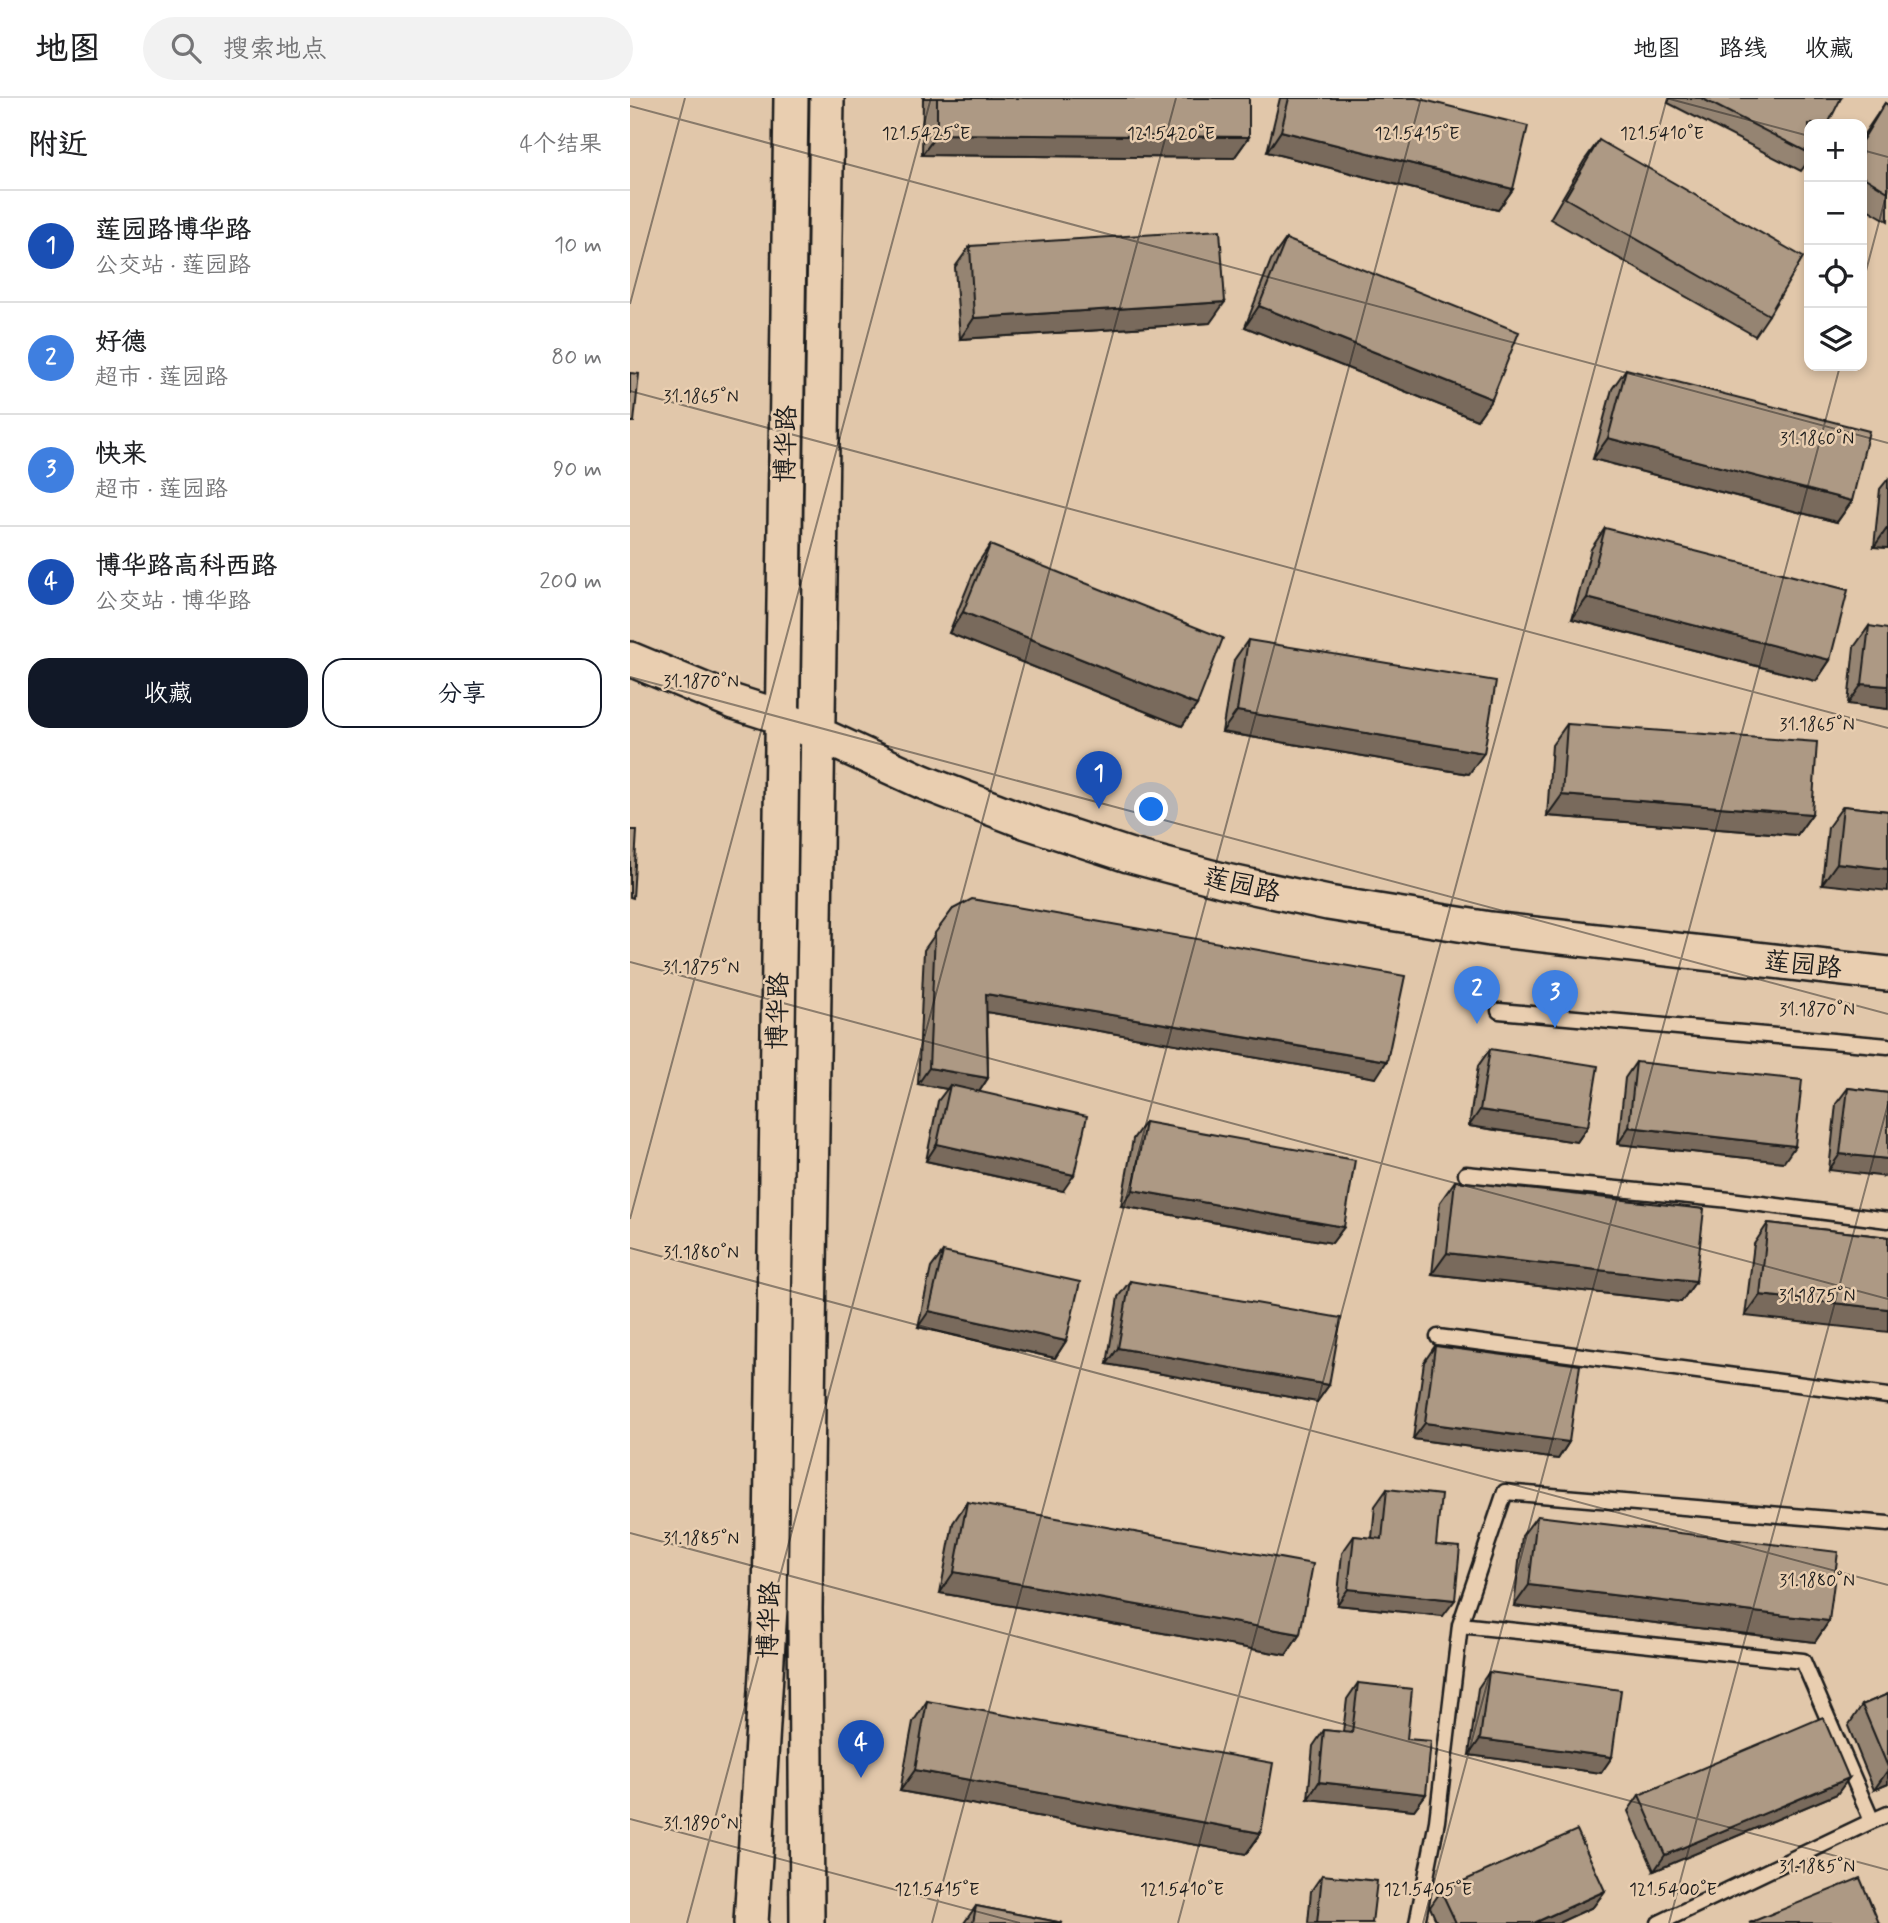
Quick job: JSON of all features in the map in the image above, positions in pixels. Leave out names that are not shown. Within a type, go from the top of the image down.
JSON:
[{"type":"street","name":"博华路","points":[[751,1923],[770,1608],[791,98]]},
{"type":"street","name":"博华路","points":[[807,1923],[805,1609],[827,98]]},
{"type":"street","name":"莲园路","points":[[630,659],[734,702],[781,717],[923,782],[1027,822],[1128,855],[1226,881],[1328,903],[1490,929],[1888,974]]},
{"type":"lane","points":[[1499,1011],[1888,1046]]},
{"type":"lane","points":[[1466,1174],[1730,1200],[1888,1220]]},
{"type":"lane","points":[[1438,1337],[1888,1396]]},
{"type":"lane","points":[[1417,1923],[1437,1821],[1460,1625],[1505,1492],[1888,1524]]},
{"type":"lane","points":[[1460,1625],[1802,1661],[1871,1821]]},
{"type":"lane","points":[[1659,1923],[1888,1814]]},
{"type":"building","points":[[937,98],[1249,98],[1249,137],[937,134]]},
{"type":"building","points":[[1289,98],[1416,98],[1528,126],[1513,189],[1281,131]]},
{"type":"building","points":[[1701,98],[1841,98],[1830,119],[1804,119],[1804,150]]},
{"type":"building","points":[[1885,103],[1888,105],[1888,192],[1867,179],[1867,133]]},
{"type":"building","points":[[1599,140],[1803,257],[1769,315],[1565,198]]},
{"type":"building","points":[[1220,230],[1225,302],[974,318],[970,246]]},
{"type":"building","points":[[1286,239],[1519,332],[1492,399],[1259,306]]},
{"type":"building","points":[[1626,369],[1869,431],[1852,501],[1608,438]]},
{"type":"building","points":[[630,373],[639,374],[634,422],[630,422]]},
{"type":"building","points":[[1605,528],[1848,590],[1830,660],[1587,598]]},
{"type":"building","points":[[990,545],[1223,638],[1197,705],[963,612]]},
{"type":"building","points":[[1869,626],[1888,629],[1888,686],[1862,684]]},
{"type":"building","points":[[1248,640],[1496,681],[1484,753],[1237,711]]},
{"type":"building","points":[[1567,724],[1817,742],[1812,814],[1562,795]]},
{"type":"building","points":[[1843,806],[1888,811],[1888,869],[1837,863]]},
{"type":"building","points":[[630,830],[637,830],[633,898],[630,897]]},
{"type":"building","points":[[972,899],[1405,976],[1387,1061],[986,994],[988,1078],[929,1068],[935,933],[953,909]]},
{"type":"building","points":[[1490,1049],[1598,1066],[1588,1126],[1480,1110]]},
{"type":"building","points":[[1636,1062],[1802,1080],[1795,1146],[1629,1127]]},
{"type":"building","points":[[950,1085],[1087,1116],[1074,1175],[937,1144]]},
{"type":"building","points":[[1848,1088],[1888,1093],[1888,1159],[1840,1154]]},
{"type":"building","points":[[1145,1122],[1355,1160],[1344,1227],[1133,1190]]},
{"type":"building","points":[[1455,1181],[1704,1209],[1696,1281],[1447,1253]]},
{"type":"building","points":[[1768,1223],[1888,1237],[1888,1309],[1760,1295]]},
{"type":"building","points":[[943,1252],[1080,1282],[1066,1341],[929,1311]]},
{"type":"building","points":[[1130,1281],[1341,1318],[1329,1385],[1118,1348]]},
{"type":"building","points":[[1435,1346],[1580,1365],[1569,1442],[1425,1423]]},
{"type":"building","points":[[1387,1489],[1441,1495],[1436,1545],[1460,1547],[1455,1600],[1348,1589],[1354,1536],[1382,1539]]},
{"type":"building","points":[[967,1502],[1313,1564],[1300,1634],[954,1572]]},
{"type":"building","points":[[1537,1516],[1838,1552],[1829,1621],[1529,1585]]},
{"type":"building","points":[[1489,1672],[1621,1690],[1612,1757],[1480,1739]]},
{"type":"building","points":[[1358,1683],[1412,1689],[1407,1739],[1431,1741],[1426,1794],[1319,1782],[1324,1730],[1352,1733]]},
{"type":"building","points":[[1888,1694],[1888,1767],[1862,1705]]},
{"type":"building","points":[[927,1701],[1273,1763],[1261,1833],[915,1770]]},
{"type":"building","points":[[1823,1717],[1849,1778],[1665,1855],[1639,1795]]},
{"type":"building","points":[[1577,1830],[1605,1891],[1534,1923],[1456,1923],[1441,1891]]},
{"type":"building","points":[[1322,1875],[1377,1881],[1372,1923],[1317,1923]]},
{"type":"building","points":[[1860,1878],[1879,1923],[1749,1923]]},
{"type":"building","points":[[976,1906],[1063,1923],[973,1923]]},
{"type":"place","name":"莲园路博华路","points":[[1099,809]]},
{"type":"place","name":"好德","points":[[1477,1024]]},
{"type":"place","name":"快来","points":[[1555,1028]]},
{"type":"place","name":"博华路高科西路","points":[[861,1778]]}]
